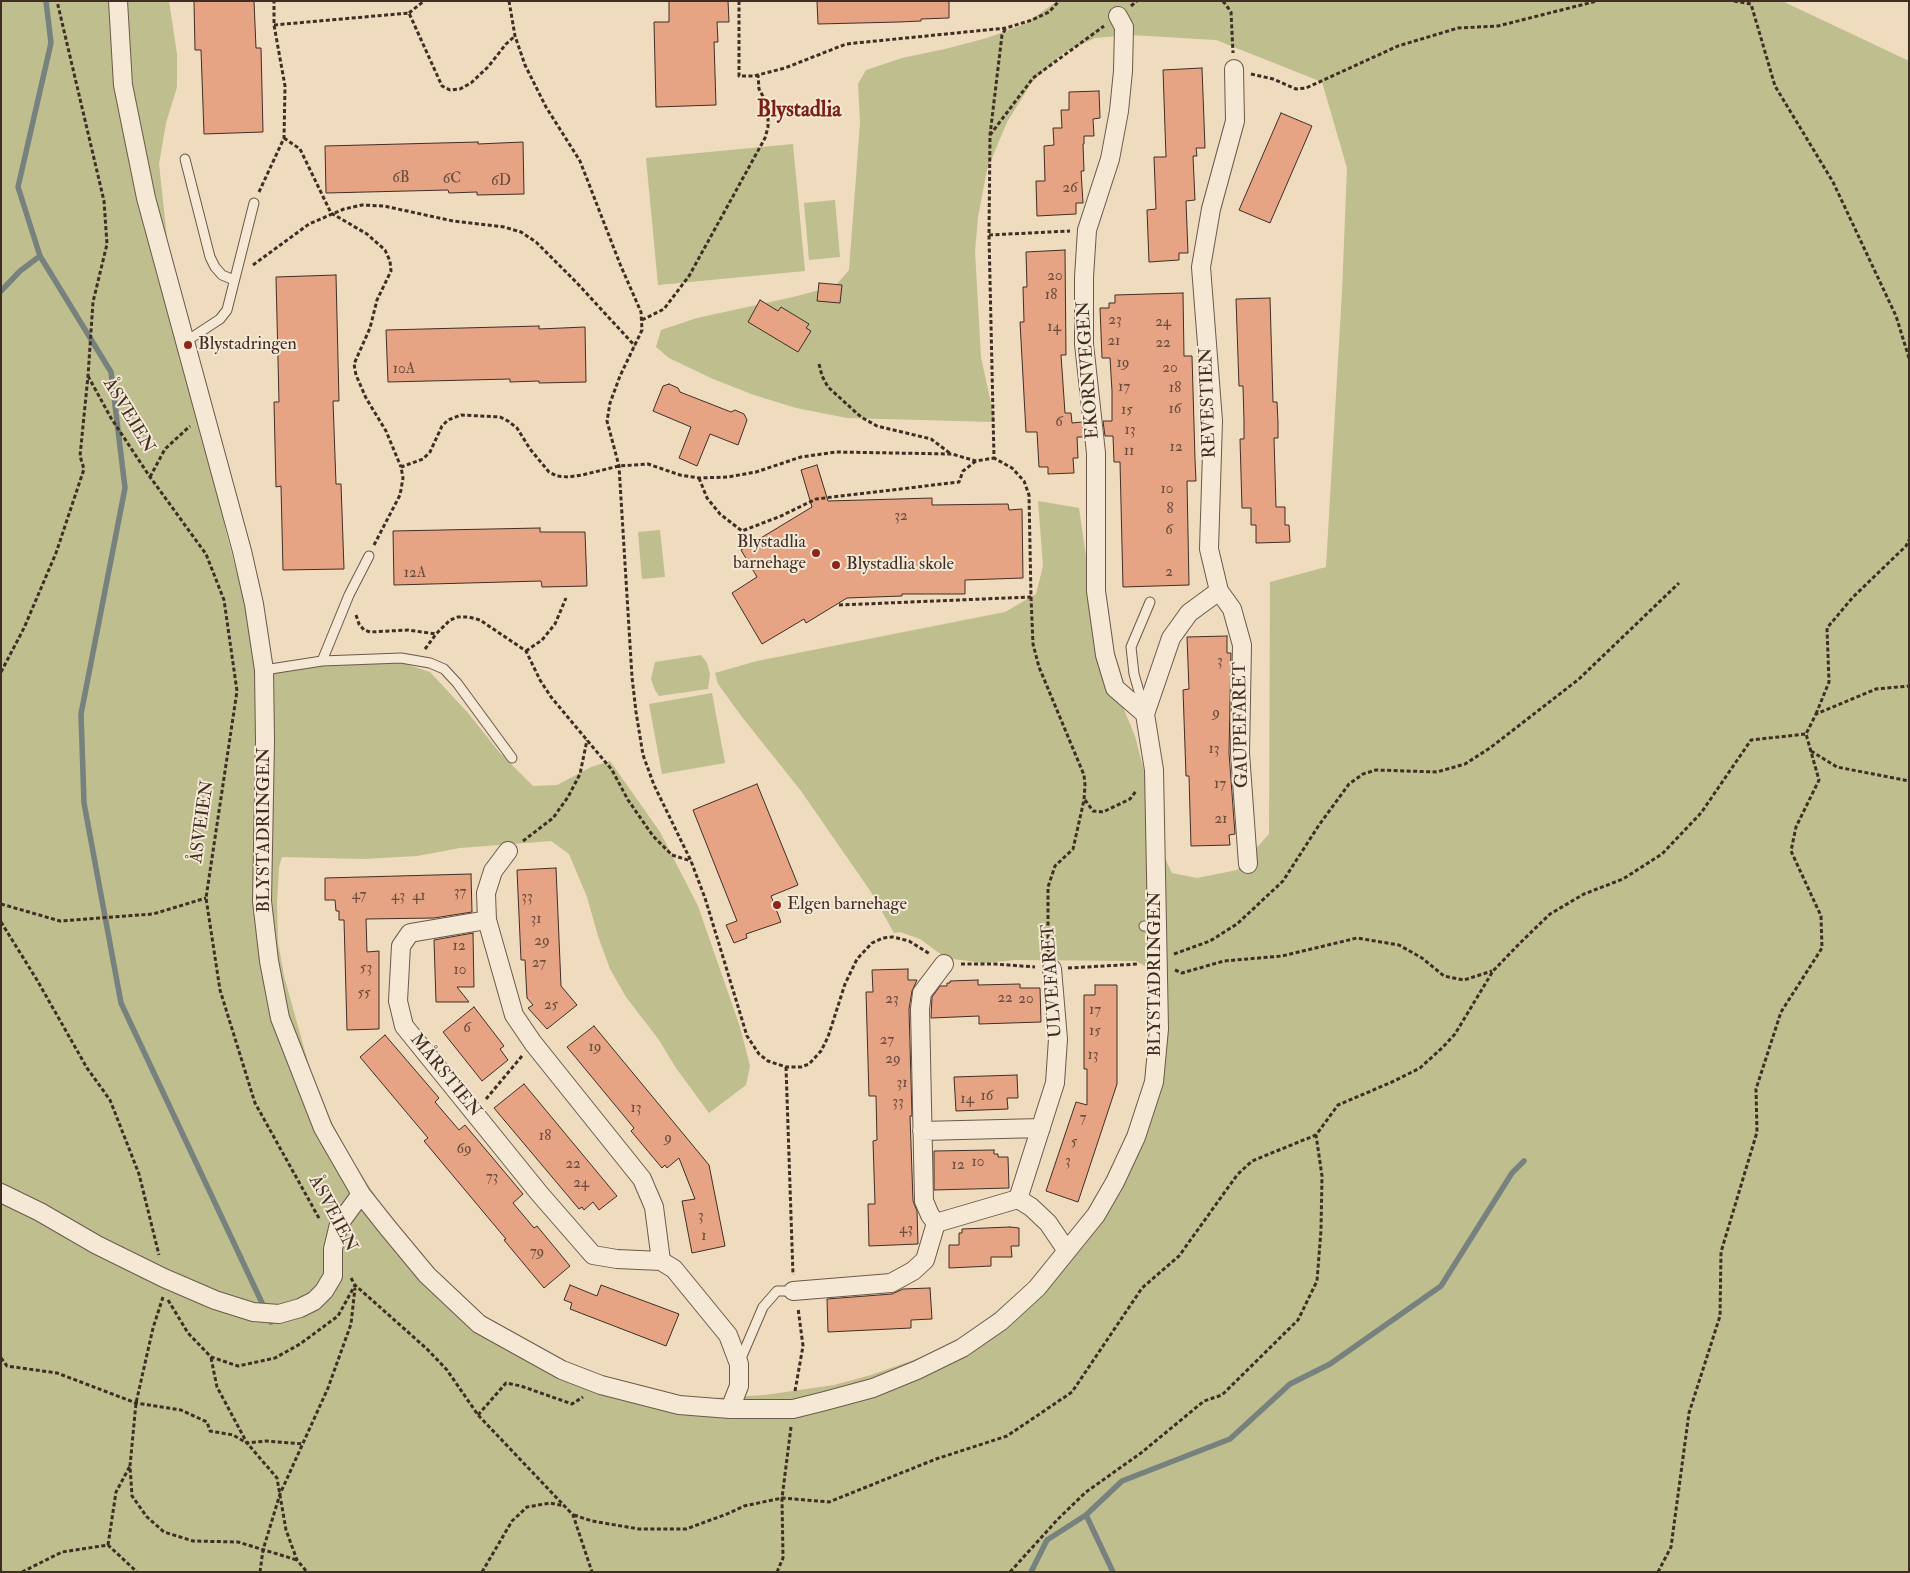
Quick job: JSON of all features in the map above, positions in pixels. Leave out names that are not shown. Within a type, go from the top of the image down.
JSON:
[{"type":"street","name":"BLYSTADRINGEN","points":[[118,1],[123,85],[146,198],[242,551],[254,604],[264,670],[265,742],[262,901],[269,961],[280,1018],[320,1119],[361,1194],[427,1275],[479,1324],[562,1370],[601,1385],[679,1405],[730,1409],[793,1409],[873,1388],[917,1370],[962,1348],[1001,1321],[1037,1288],[1096,1215],[1115,1182],[1136,1137],[1154,1082],[1159,1029],[1157,960],[1150,926],[1154,770],[1145,714]]},
{"type":"street","name":"EKORNVEGEN","points":[[1118,16],[1124,27],[1123,71],[1119,111],[1110,159],[1087,230],[1084,276],[1084,344],[1096,453],[1096,591],[1105,655],[1116,688],[1145,714]]},
{"type":"street","name":"REVESTIEN","points":[[1220,591],[1209,548],[1213,422],[1201,266],[1211,209],[1234,121],[1234,69]]},
{"type":"street","points":[[1145,714],[1170,638],[1189,613],[1220,591]]},
{"type":"street","name":"GAUPEFARET","points":[[1220,591],[1232,609],[1242,645],[1240,753],[1248,864]]},
{"type":"street","points":[[508,851],[493,871],[486,894],[487,920],[514,1015],[533,1043],[642,1179],[654,1206],[662,1261],[674,1269],[728,1335],[739,1364],[738,1386],[730,1409]]},
{"type":"street","name":"MÅRSTIEN","points":[[487,920],[410,933],[401,946],[398,1001],[404,1026],[539,1193],[592,1255],[662,1261]]},
{"type":"street","points":[[936,1223],[924,1201],[920,1009],[922,994],[944,964]]},
{"type":"street","name":"ULVEFARET","points":[[1018,1200],[1056,1083],[1058,1039],[1052,969]]},
{"type":"street","points":[[922,1131],[1041,1128]]},
{"type":"street","points":[[1,1193],[40,1212],[97,1245],[164,1278],[215,1300],[253,1312],[279,1314],[300,1308],[314,1301],[324,1291],[333,1276],[333,1249],[339,1224],[361,1194]]},
{"type":"street","points":[[936,1223],[1018,1200],[1031,1207],[1048,1223],[1067,1251]]},
{"type":"street","points":[[794,1291],[891,1283],[913,1271],[925,1260],[936,1223]]},
{"type":"lane","points":[[185,159],[210,257],[222,275],[234,280]]},
{"type":"lane","points":[[185,342],[220,319],[227,310],[254,203]]},
{"type":"lane","points":[[322,661],[349,595],[369,556]]},
{"type":"lane","points":[[1145,714],[1134,674],[1131,647],[1150,602]]},
{"type":"lane","points":[[264,670],[322,661],[401,658],[430,663],[444,669],[457,683],[512,758]]},
{"type":"lane","points":[[739,1364],[763,1307],[777,1290],[794,1291]]},
{"type":"path","name":"ÅSVEIEN","points":[[58,1],[104,201],[107,244],[93,302],[88,376],[111,418],[150,477],[206,554],[224,600],[236,691],[206,898],[220,990],[255,1103],[319,1218],[333,1249],[356,1285],[427,1349],[446,1370],[478,1415],[574,1515]]},
{"type":"path","points":[[254,203],[284,138],[285,86],[274,25],[274,1]]},
{"type":"path","points":[[274,25],[409,13],[424,1]]},
{"type":"path","points":[[509,1],[516,36],[525,65],[542,98],[580,160],[620,264],[641,312],[642,330],[620,376],[610,403],[607,421],[619,466],[632,677],[643,754],[654,785],[691,861],[705,898],[747,1036],[759,1054],[768,1061],[786,1067],[801,1067],[809,1064],[821,1051],[828,1037],[845,984],[857,958],[872,943],[893,936],[909,941],[944,964]]},
{"type":"path","points":[[739,1],[739,76],[758,75],[785,68],[846,44],[1006,28],[1032,20],[1049,12],[1059,1]]},
{"type":"path","points":[[990,135],[1033,78],[1137,1]]},
{"type":"path","points":[[1223,1],[1231,12],[1234,69],[1273,79],[1296,89],[1306,88],[1398,46],[1458,28],[1498,26],[1597,1]]},
{"type":"path","points":[[1734,1],[1752,2],[1775,86],[1833,182],[1896,316],[1909,358]]},
{"type":"path","points":[[409,13],[442,86],[450,90],[460,89],[471,83],[488,67],[506,44],[516,36]]},
{"type":"path","points":[[401,467],[423,459],[430,452],[442,426],[448,420],[461,416],[500,417],[508,421],[517,428],[540,463],[549,472],[557,476],[582,475],[619,466],[648,464],[680,475],[699,478],[728,477],[756,472],[801,457],[836,452],[952,454],[976,461],[994,458],[989,235],[990,135],[1002,35],[1006,28]]},
{"type":"path","points":[[642,320],[664,309],[689,276],[764,138],[768,127],[768,116],[766,102],[759,89],[758,75]]},
{"type":"path","points":[[284,138],[300,149],[331,213],[367,234],[385,250],[390,261],[391,271],[377,300],[370,328],[354,364],[356,375],[366,398],[386,431],[401,467],[403,478],[400,495],[369,556]]},
{"type":"path","points":[[234,280],[273,249],[309,224],[331,213],[362,205],[384,206],[453,221],[504,227],[521,232],[536,242],[577,283],[635,346]]},
{"type":"path","points":[[989,235],[1087,230]]},
{"type":"path","points":[[819,364],[822,376],[828,387],[861,417],[877,426],[931,439],[952,454]]},
{"type":"path","points":[[1,672],[24,628],[56,553],[84,470],[80,456],[88,376]]},
{"type":"path","points":[[150,477],[165,449],[203,413]]},
{"type":"path","name":"ULVEFARET","points":[[994,458],[1012,468],[1024,481],[1029,495],[1034,644],[1039,667],[1084,775],[1084,800],[1073,849],[1055,866],[1048,888],[1048,957],[1052,969]]},
{"type":"path","points":[[699,478],[707,498],[720,514],[742,531],[781,516],[816,499],[959,482],[963,471],[976,461]]},
{"type":"path","points":[[1658,1572],[1671,1547],[1689,1413],[1720,1316],[1722,1252],[1757,1132],[1756,1089],[1781,1012],[1822,948],[1821,916],[1791,851],[1796,827],[1819,780],[1806,734],[1829,682],[1827,628],[1853,597],[1907,545],[1909,540]]},
{"type":"path","points":[[1157,960],[1210,941],[1237,924],[1283,881],[1319,825],[1349,784],[1363,774],[1376,770],[1437,772],[1465,764],[1490,748],[1580,679],[1679,583]]},
{"type":"path","points":[[349,595],[359,624],[364,630],[370,632],[408,630],[436,634],[450,620],[458,617],[469,617],[480,620],[526,650],[551,698],[612,770],[628,800],[653,836],[672,855],[691,861]]},
{"type":"path","points":[[839,605],[1031,596]]},
{"type":"path","points":[[526,650],[542,640],[555,624],[566,598]]},
{"type":"path","points":[[1816,714],[1876,689],[1909,686]]},
{"type":"path","points":[[574,1515],[592,1521],[639,1529],[686,1529],[744,1506],[782,1498],[829,1502],[936,1459],[1007,1436],[1072,1392],[1142,1288],[1179,1256],[1237,1176],[1252,1161],[1316,1135],[1338,1105],[1420,1068],[1455,1034],[1493,971],[1520,942],[1550,914],[1584,894],[1623,879],[1662,854],[1701,813],[1751,740],[1806,734]]},
{"type":"path","points":[[508,851],[536,833],[553,818],[568,797],[580,774],[588,740]]},
{"type":"path","points":[[1811,751],[1837,767],[1909,781]]},
{"type":"path","points":[[1084,800],[1093,811],[1103,812],[1114,808],[1130,799],[1145,778],[1154,770]]},
{"type":"path","points":[[1,904],[60,921],[153,914],[206,898]]},
{"type":"path","points":[[1,922],[37,980],[87,1068],[110,1100],[139,1174],[164,1278]]},
{"type":"path","points":[[1157,960],[1182,973],[1224,962],[1282,956],[1358,938],[1399,945],[1422,958],[1444,976],[1464,980],[1493,971]]},
{"type":"path","points":[[474,1113],[533,1043]]},
{"type":"path","points":[[777,1572],[783,1558],[782,1498],[803,1346],[800,1315],[794,1291],[786,1067]]},
{"type":"path","points":[[1010,1572],[1058,1519],[1086,1492],[1141,1454],[1204,1402],[1222,1395],[1298,1320],[1318,1281],[1322,1176],[1316,1135]]},
{"type":"path","points":[[297,1560],[238,1542],[193,1542],[164,1532],[147,1517],[132,1496],[130,1466],[136,1403],[153,1328],[164,1294],[188,1332],[211,1357],[238,1366],[276,1358],[300,1344],[338,1316],[356,1285]]},
{"type":"path","points":[[260,1572],[263,1550],[280,1494],[328,1388],[351,1324],[356,1285]]},
{"type":"path","points":[[211,1357],[217,1388],[247,1443],[277,1478],[286,1530],[297,1560],[307,1572]]},
{"type":"path","points":[[1,1358],[8,1366],[58,1373],[136,1403],[181,1410],[207,1422],[210,1431],[233,1435],[247,1443],[266,1441],[303,1444]]},
{"type":"path","points":[[478,1415],[506,1383],[521,1386],[572,1404],[601,1385]]},
{"type":"path","points":[[108,1545],[116,1492],[130,1466]]},
{"type":"path","points":[[482,1572],[512,1520],[527,1507],[550,1503],[564,1506]]},
{"type":"path","points":[[574,1515],[592,1572]]},
{"type":"path","points":[[22,1572],[62,1552],[108,1545]]},
{"type":"path","points":[[108,1545],[137,1572]]},
{"type":"green space","points":[[1,1],[169,1],[177,54],[177,87],[166,123],[159,164],[171,275],[227,536],[259,653],[275,664],[320,666],[364,661],[397,661],[430,672],[468,713],[500,753],[533,786],[557,785],[591,767],[610,761],[660,832],[698,906],[740,1027],[750,1066],[746,1085],[709,1113],[676,1068],[659,1040],[626,997],[610,969],[587,897],[569,854],[551,841],[460,848],[417,856],[363,859],[282,857],[279,867],[277,903],[278,942],[284,976],[316,1091],[348,1154],[410,1249],[467,1305],[555,1365],[679,1400],[765,1395],[834,1385],[871,1375],[939,1351],[980,1325],[1048,1267],[1146,1132],[1163,1082],[1157,973],[1136,961],[1016,960],[983,963],[946,958],[920,939],[900,932],[894,933],[871,892],[801,791],[718,684],[715,673],[757,661],[1005,612],[1036,594],[1043,566],[1038,501],[1079,508],[1087,563],[1118,695],[1135,736],[1159,846],[1172,873],[1197,878],[1237,870],[1269,834],[1270,582],[1326,567],[1342,292],[1347,168],[1322,82],[1216,40],[1130,35],[1095,38],[1063,53],[1032,82],[1007,122],[987,170],[978,217],[975,251],[981,357],[995,422],[847,418],[796,408],[754,395],[713,379],[669,358],[656,347],[661,330],[697,318],[835,286],[849,270],[860,123],[858,84],[866,70],[902,58],[987,38],[1025,24],[1057,1],[1782,1],[1909,61],[1909,1572],[1,1572]]},
{"type":"green space","points":[[793,144],[805,271],[658,285],[646,158]]},
{"type":"green space","points":[[835,200],[840,257],[809,260],[804,203]]},
{"type":"green space","points":[[660,530],[665,577],[642,579],[638,532]]},
{"type":"green space","points":[[701,655],[707,663],[710,674],[708,689],[659,696],[651,679],[655,662]]},
{"type":"green space","points":[[712,693],[725,763],[662,774],[649,704]]},
{"type":"building","points":[[194,1],[254,1],[256,48],[261,48],[263,132],[204,134],[201,50],[195,50]]},
{"type":"building","points":[[669,1],[728,1],[729,22],[717,22],[718,42],[714,42],[716,105],[656,107],[654,22],[669,22]]},
{"type":"building","points":[[817,1],[949,1],[949,18],[921,19],[921,21],[818,24]]},
{"type":"building","points":[[1202,68],[1205,148],[1196,148],[1197,156],[1193,156],[1195,200],[1186,201],[1188,253],[1179,253],[1179,260],[1149,262],[1147,210],[1156,209],[1154,157],[1166,157],[1163,70]]},
{"type":"building","points":[[1099,91],[1100,118],[1093,119],[1094,136],[1084,136],[1084,171],[1081,171],[1083,203],[1076,203],[1076,214],[1037,216],[1036,181],[1045,181],[1044,146],[1054,145],[1053,128],[1062,128],[1061,110],[1069,110],[1069,92]]},
{"type":"building","points":[[1281,113],[1312,126],[1270,223],[1239,210]]},
{"type":"building","points":[[478,142],[478,144],[523,142],[524,194],[477,195],[477,192],[449,193],[448,190],[326,193],[325,146]]},
{"type":"building","points":[[1065,250],[1066,355],[1061,355],[1065,413],[1071,413],[1072,423],[1082,422],[1084,437],[1077,437],[1078,458],[1073,458],[1074,473],[1048,474],[1048,467],[1039,467],[1037,432],[1026,432],[1020,322],[1024,322],[1023,287],[1027,287],[1026,252]]},
{"type":"building","points":[[336,275],[339,401],[333,401],[336,484],[341,484],[344,569],[283,570],[281,486],[276,487],[274,402],[279,402],[276,277]]},
{"type":"building","points":[[819,283],[842,285],[840,303],[817,301]]},
{"type":"building","points":[[1183,293],[1184,356],[1192,356],[1196,481],[1187,481],[1189,585],[1123,587],[1120,462],[1114,462],[1113,436],[1105,436],[1103,421],[1112,421],[1112,391],[1110,358],[1102,358],[1100,308],[1109,308],[1109,303],[1115,303],[1115,295]]},
{"type":"building","points":[[1270,298],[1273,402],[1277,402],[1278,422],[1278,438],[1274,438],[1276,507],[1285,507],[1285,525],[1289,525],[1290,542],[1256,543],[1256,525],[1251,525],[1251,508],[1242,508],[1240,439],[1244,439],[1243,386],[1239,386],[1236,299]]},
{"type":"building","points":[[760,300],[778,311],[781,307],[809,324],[806,328],[811,331],[798,352],[748,322]]},
{"type":"building","points":[[539,326],[539,329],[585,327],[586,382],[510,382],[510,379],[388,382],[386,330]]},
{"type":"building","points":[[669,384],[678,388],[680,392],[731,412],[735,410],[744,414],[747,420],[738,445],[710,434],[697,466],[679,458],[691,427],[653,411],[663,386]]},
{"type":"building","points":[[817,465],[828,501],[932,498],[932,505],[1008,504],[1009,510],[1022,509],[1023,578],[965,580],[965,594],[902,594],[902,596],[847,598],[806,623],[804,619],[762,644],[732,593],[757,577],[741,550],[812,507],[801,470]]},
{"type":"building","points":[[540,528],[540,532],[585,532],[587,586],[542,587],[541,581],[394,585],[393,531]]},
{"type":"building","points":[[1227,636],[1227,653],[1231,653],[1229,753],[1235,834],[1229,835],[1230,845],[1191,846],[1189,776],[1186,776],[1183,690],[1189,689],[1187,637]]},
{"type":"building","points":[[757,784],[798,885],[771,896],[781,922],[746,934],[747,938],[734,943],[726,925],[737,921],[693,810]]},
{"type":"building","points":[[556,868],[561,986],[577,1005],[547,1029],[528,1008],[533,1005],[527,998],[525,960],[521,960],[517,870]]},
{"type":"building","points":[[471,874],[472,912],[434,918],[366,919],[367,952],[379,951],[379,1029],[347,1030],[344,920],[339,920],[339,911],[336,911],[335,900],[325,900],[325,878]]},
{"type":"building","points":[[473,933],[474,987],[457,987],[469,1002],[436,1002],[434,940]]},
{"type":"building","points":[[908,969],[908,980],[917,980],[912,991],[909,1009],[913,1201],[917,1211],[918,1244],[869,1246],[868,1204],[875,1204],[873,1141],[877,1140],[876,1096],[869,1096],[866,992],[873,992],[872,970]]},
{"type":"building","points":[[978,980],[978,985],[1020,984],[1020,988],[1040,988],[1041,1022],[979,1024],[979,1016],[931,1018],[932,997],[940,986],[947,986],[947,983],[950,983],[950,981]]},
{"type":"building","points":[[1095,985],[1117,985],[1117,1084],[1078,1202],[1046,1191],[1076,1102],[1087,1105],[1087,1069],[1084,1069],[1084,995],[1095,995]]},
{"type":"building","points":[[474,1007],[504,1046],[500,1049],[508,1060],[482,1081],[443,1032]]},
{"type":"building","points":[[594,1026],[709,1165],[725,1246],[692,1253],[682,1201],[695,1199],[679,1158],[667,1168],[665,1165],[662,1168],[631,1131],[634,1128],[567,1047]]},
{"type":"building","points":[[385,1035],[439,1098],[435,1102],[459,1130],[465,1125],[523,1194],[513,1203],[534,1228],[537,1226],[570,1266],[544,1288],[504,1240],[506,1239],[424,1141],[428,1138],[360,1057]]},
{"type":"building","points":[[1017,1075],[1018,1098],[1007,1098],[1008,1109],[956,1111],[954,1077]]},
{"type":"building","points":[[524,1084],[617,1196],[599,1210],[593,1202],[584,1210],[582,1207],[579,1209],[494,1108]]},
{"type":"building","points":[[994,1150],[994,1154],[998,1154],[998,1157],[1008,1157],[1009,1188],[934,1190],[934,1151]]},
{"type":"building","points":[[1019,1228],[1019,1246],[1011,1246],[1012,1257],[991,1257],[991,1266],[949,1268],[949,1245],[959,1245],[959,1233],[962,1233],[962,1229]]},
{"type":"building","points":[[570,1285],[597,1296],[601,1285],[679,1314],[666,1346],[570,1309],[572,1303],[564,1300]]},
{"type":"building","points":[[930,1288],[932,1319],[911,1320],[911,1328],[828,1332],[827,1299],[892,1294],[903,1289]]},
{"type":"waterway","points":[[1,291],[20,271],[40,256],[18,187],[51,43],[46,1]]},
{"type":"waterway","points":[[40,256],[111,372],[125,488],[81,714],[84,803],[121,1003],[271,1322]]},
{"type":"waterway","points":[[1031,1572],[1047,1540],[1086,1515],[1122,1481],[1230,1439],[1290,1384],[1330,1364],[1441,1286],[1512,1173],[1524,1161]]},
{"type":"waterway","points":[[1086,1515],[1113,1572]]},
{"type":"place","name":"Blystadringen","points":[[188,345]]},
{"type":"place","name":"Blystadlia barnehage","points":[[816,553]]},
{"type":"place","name":"Blystadlia skole","points":[[836,565]]},
{"type":"place","name":"Elgen barnehage","points":[[777,905]]},
{"type":"district","name":"Blystadlia","points":[[799,111]]}]
